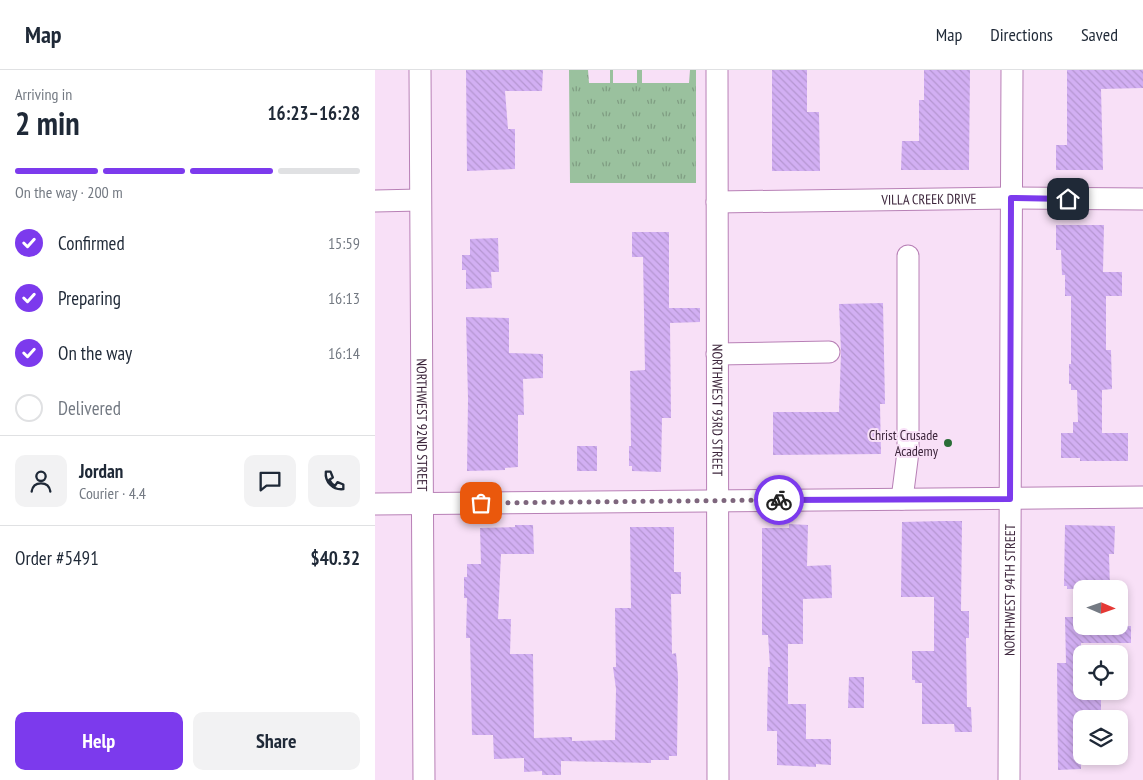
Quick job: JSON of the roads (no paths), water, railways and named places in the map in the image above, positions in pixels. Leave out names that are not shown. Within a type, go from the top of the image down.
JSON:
[{"type":"street","name":"NORTHWEST 92ND STREET","points":[[420,70],[424,780]]},
{"type":"street","name":"NORTHWEST 93RD STREET","points":[[717,70],[718,780]]},
{"type":"street","name":"NORTHWEST 94TH STREET","points":[[1009,780],[1012,70]]},
{"type":"street","name":"VILLA CREEK DRIVE","points":[[717,202],[1011,198],[1143,199]]},
{"type":"street","points":[[375,200],[420,200]]},
{"type":"street","points":[[902,499],[908,452],[908,256]]},
{"type":"street","points":[[717,354],[829,352]]},
{"type":"street","points":[[375,504],[1143,497]]},
{"type":"place","name":"Christ Crusade Academy","points":[[948,443]]}]
